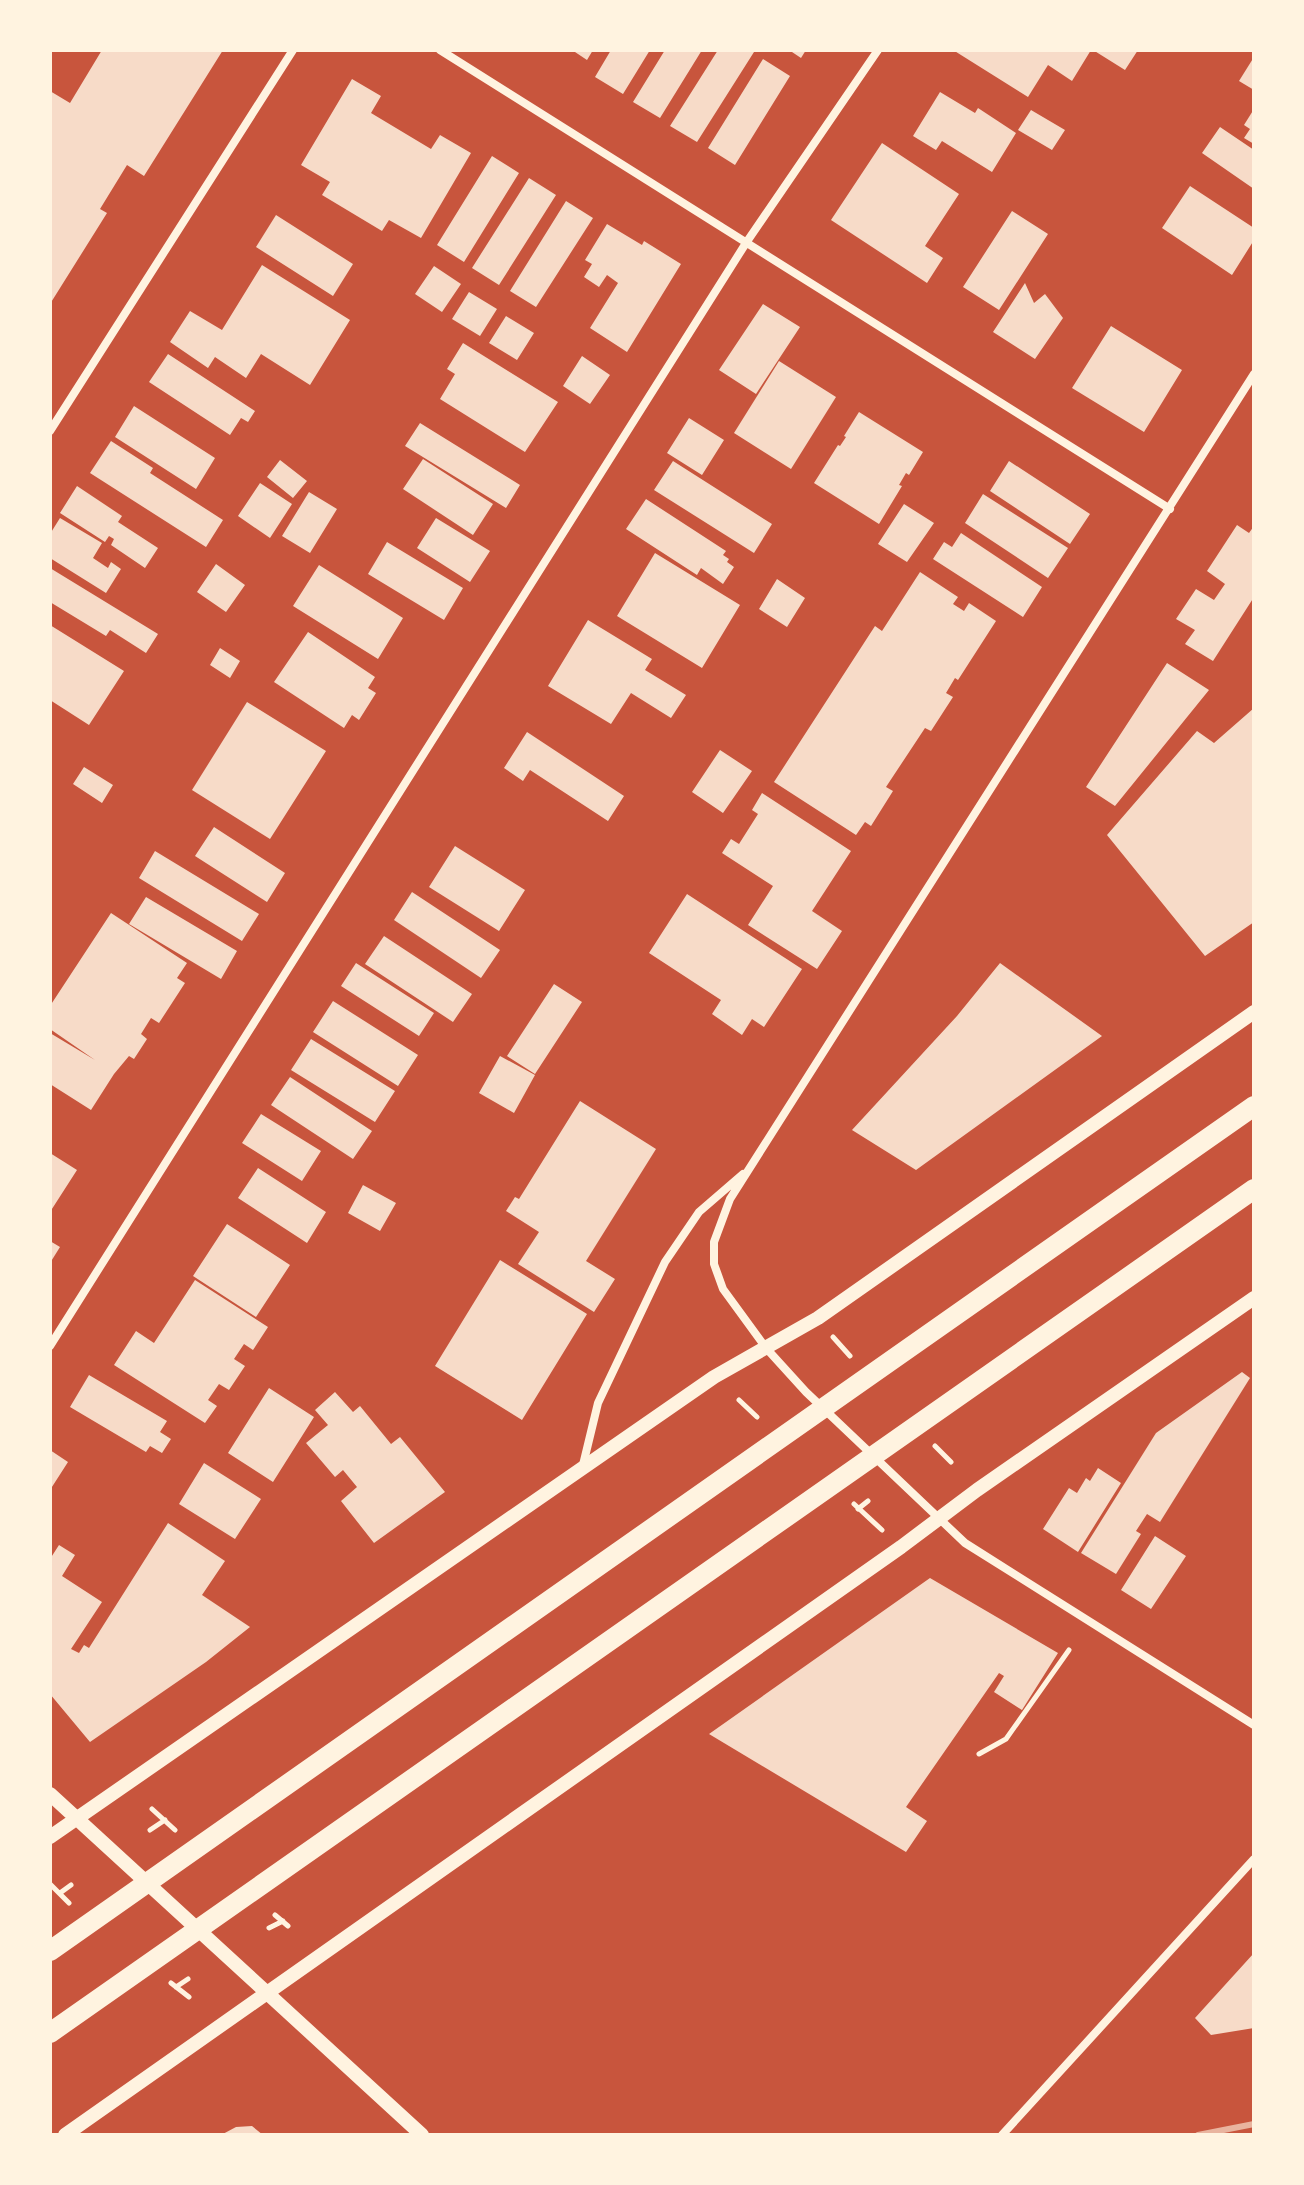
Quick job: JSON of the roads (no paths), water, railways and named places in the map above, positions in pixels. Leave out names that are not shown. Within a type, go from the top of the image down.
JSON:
[{"type":"main road","points":[[50,1951],[1254,1106]]},
{"type":"main road","points":[[50,2033],[1254,1189]]},
{"type":"street","points":[[50,431],[293,50]]},
{"type":"street","points":[[440,50],[1170,509]]},
{"type":"street","points":[[50,1346],[746,243],[878,50]]},
{"type":"street","points":[[1254,374],[749,1168],[730,1199],[714,1242],[714,1264],[723,1289],[766,1348],[872,1457],[965,1543],[1254,1725]]},
{"type":"street","points":[[50,1837],[714,1377],[818,1318],[1254,1012]]},
{"type":"street","points":[[582,1469],[598,1403],[665,1262],[699,1212],[749,1168]]},
{"type":"street","points":[[65,2135],[977,1490],[1254,1298]]},
{"type":"street","points":[[50,1794],[422,2135]]},
{"type":"street","points":[[1002,2135],[1254,1859]]},
{"type":"railway","points":[[1198,2135],[1254,2124]]}]
